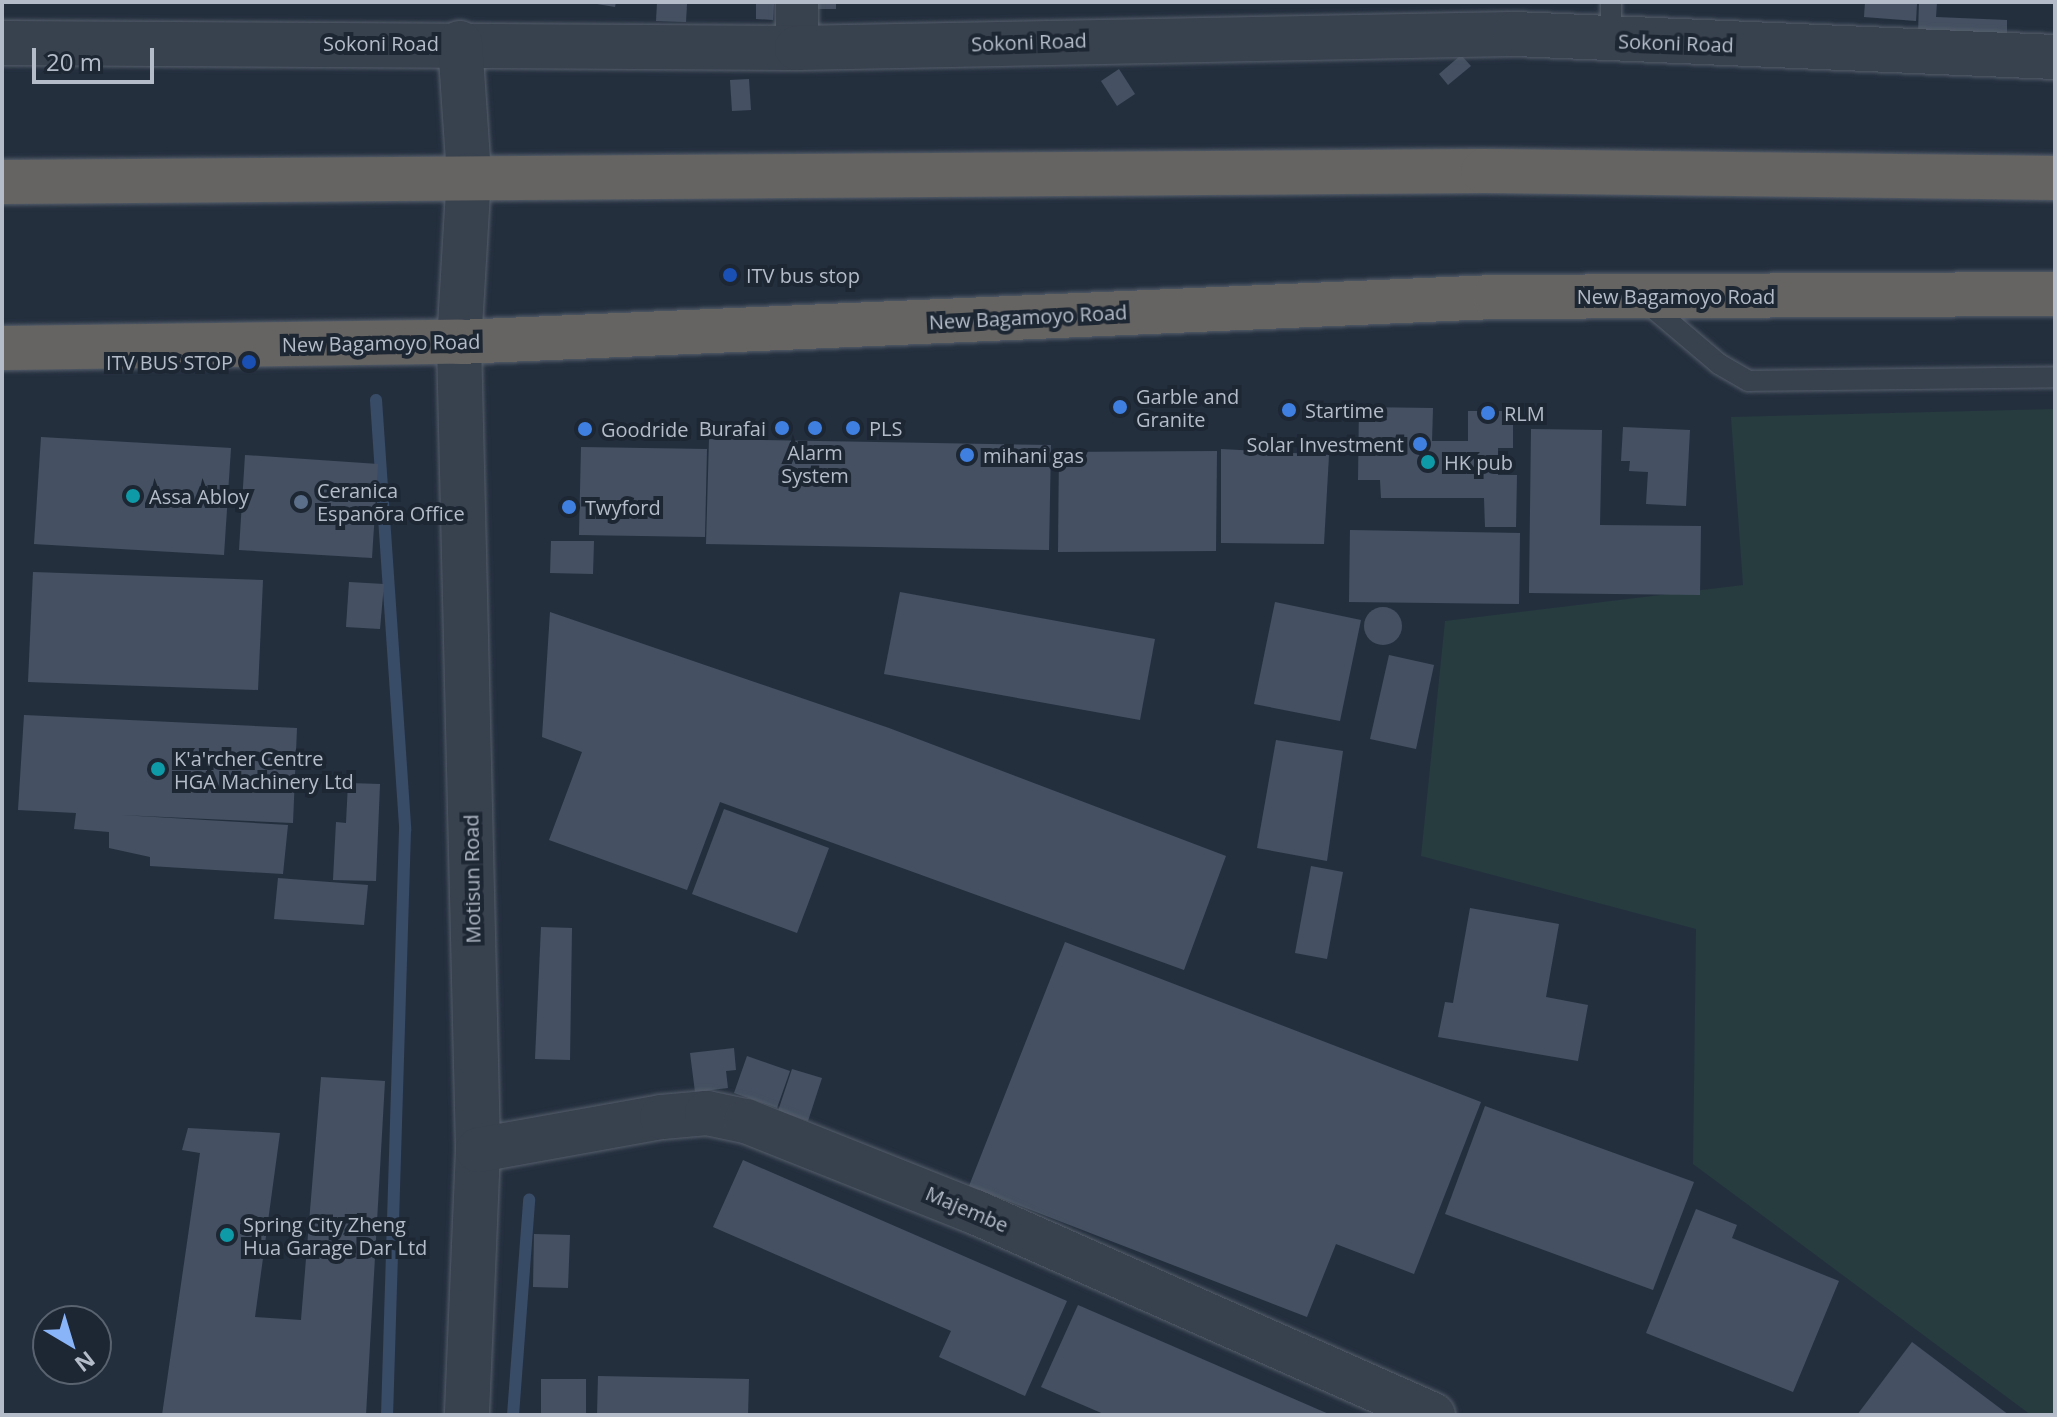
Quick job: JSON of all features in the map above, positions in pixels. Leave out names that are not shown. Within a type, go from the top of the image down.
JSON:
[{"type":"highway","points":[[2,182],[469,175],[1483,171],[2055,178]]},
{"type":"highway","name":"New Bagamoyo Road","points":[[2,348],[459,342],[1479,298],[2055,294]]},
{"type":"street","points":[[797,2],[797,48]]},
{"type":"street","name":"Sokoni Road","points":[[2,43],[460,43],[797,48],[1515,18],[1611,21],[2055,57]]},
{"type":"street","name":"Motisun Road","points":[[460,43],[469,175],[459,342],[478,1150],[467,1415]]},
{"type":"street","name":"Majembe","points":[[478,1150],[662,1117],[707,1113],[746,1121],[975,1212],[1433,1415]]},
{"type":"lane","points":[[1640,296],[1719,364],[1749,381],[2055,377]]},
{"type":"green space","points":[[2055,409],[2055,1415],[2031,1415],[1693,1164],[1696,929],[1421,856],[1445,621],[1743,585],[1731,417]]},
{"type":"building","points":[[585,2],[616,2],[615,7]]},
{"type":"building","points":[[801,2],[836,2],[836,9],[801,9]]},
{"type":"building","points":[[1865,2],[1917,4],[1916,21],[1864,17]]},
{"type":"building","points":[[1919,2],[1937,2],[1936,17],[2007,20],[2007,36],[1918,34]]},
{"type":"building","points":[[657,3],[687,4],[686,22],[656,21]]},
{"type":"building","points":[[756,3],[774,3],[773,20],[756,19]]},
{"type":"building","points":[[1461,55],[1471,66],[1448,85],[1439,74]]},
{"type":"building","points":[[1119,69],[1135,94],[1117,106],[1101,81]]},
{"type":"building","points":[[749,79],[751,110],[732,111],[730,80]]},
{"type":"building","name":"HK pub","points":[[1359,407],[1433,408],[1432,441],[1468,441],[1468,411],[1513,411],[1513,448],[1498,448],[1498,475],[1517,475],[1516,527],[1485,527],[1484,498],[1381,498],[1380,480],[1358,480]]},
{"type":"building","points":[[1623,427],[1690,430],[1686,506],[1646,504],[1648,472],[1629,471],[1630,461],[1621,461]]},
{"type":"building","points":[[1531,429],[1602,430],[1600,525],[1701,526],[1700,595],[1529,593]]},
{"type":"building","name":"Assa Abloy","points":[[41,437],[231,448],[224,555],[34,544]]},
{"type":"building","points":[[709,439],[1051,445],[1049,550],[706,544]]},
{"type":"building","points":[[581,447],[707,449],[705,537],[579,535]]},
{"type":"building","points":[[1221,449],[1329,455],[1324,544],[1221,543]]},
{"type":"building","points":[[1217,451],[1216,551],[1058,552],[1059,452]]},
{"type":"building","points":[[245,455],[378,464],[372,558],[239,550]]},
{"type":"building","points":[[1350,530],[1520,533],[1519,604],[1349,602]]},
{"type":"building","points":[[551,541],[594,541],[593,574],[550,573]]},
{"type":"building","points":[[33,572],[263,580],[258,690],[28,682]]},
{"type":"building","points":[[349,582],[384,584],[380,629],[346,627]]},
{"type":"building","points":[[900,592],[1155,639],[1140,720],[884,674]]},
{"type":"building","points":[[1275,602],[1361,620],[1340,721],[1254,704]]},
{"type":"building","points":[[1383,607],[1397,612],[1402,626],[1397,640],[1383,645],[1369,640],[1364,626],[1369,612]]},
{"type":"building","points":[[550,612],[889,728],[1226,856],[1184,970],[720,802],[687,890],[549,840],[582,752],[542,737]]},
{"type":"building","points":[[1389,655],[1434,665],[1416,749],[1370,739]]},
{"type":"building","name":"K'a'rcher Centre HGA Machinery Ltd","points":[[24,715],[297,728],[293,823],[121,815],[288,825],[283,874],[150,866],[150,857],[109,848],[109,832],[74,829],[76,813],[18,810]]},
{"type":"building","points":[[1276,740],[1343,751],[1327,861],[1257,848]]},
{"type":"building","name":"K'a'rcher Centre HGA Machinery Ltd","points":[[348,783],[380,784],[376,881],[333,880],[336,822],[346,823]]},
{"type":"building","points":[[724,809],[829,848],[797,933],[692,894]]},
{"type":"building","points":[[1311,866],[1343,872],[1327,959],[1295,953]]},
{"type":"building","points":[[278,878],[368,885],[364,925],[274,919]]},
{"type":"building","points":[[1470,908],[1559,924],[1546,997],[1588,1005],[1578,1061],[1438,1037],[1445,1002],[1453,1003]]},
{"type":"building","points":[[541,927],[572,928],[570,1060],[535,1059]]},
{"type":"building","points":[[1065,942],[1481,1102],[1414,1274],[1336,1244],[1307,1317],[969,1186]]},
{"type":"building","points":[[734,1048],[736,1070],[726,1071],[728,1088],[695,1092],[690,1053]]},
{"type":"building","points":[[747,1056],[790,1071],[777,1108],[734,1093]]},
{"type":"building","points":[[792,1069],[822,1078],[808,1121],[778,1111]]},
{"type":"building","name":"Spring City Zheng Hua Garage Dar Ltd","points":[[321,1077],[385,1081],[366,1415],[162,1415],[200,1153],[182,1150],[188,1128],[280,1133],[255,1317],[301,1320]]},
{"type":"building","points":[[1485,1106],[1694,1182],[1653,1290],[1445,1214]]},
{"type":"building","points":[[743,1160],[1067,1301],[1025,1396],[939,1357],[951,1331],[713,1227]]},
{"type":"building","points":[[1696,1209],[1737,1225],[1732,1238],[1839,1281],[1793,1392],[1646,1333]]},
{"type":"building","points":[[534,1234],[570,1235],[568,1288],[533,1287]]},
{"type":"building","points":[[1078,1305],[1331,1415],[1106,1415],[1041,1387]]},
{"type":"building","points":[[1912,1342],[2009,1415],[1857,1415]]},
{"type":"building","points":[[598,1376],[749,1379],[748,1415],[597,1415]]},
{"type":"building","points":[[541,1379],[586,1379],[586,1415],[541,1415]]},
{"type":"waterway","points":[[376,400],[405,830],[387,1415]]},
{"type":"waterway","points":[[513,1415],[529,1200]]},
{"type":"place","name":"ITV bus stop","points":[[730,275]]},
{"type":"place","name":"ITV BUS STOP","points":[[249,362]]},
{"type":"place","name":"Garble and Granite","points":[[1120,407]]},
{"type":"place","name":"Startime","points":[[1289,410]]},
{"type":"place","name":"RLM","points":[[1488,413]]},
{"type":"place","name":"Burafai","points":[[782,428]]},
{"type":"place","name":"Alarm System","points":[[815,428]]},
{"type":"place","name":"PLS","points":[[853,428]]},
{"type":"place","name":"Goodride","points":[[585,429]]},
{"type":"place","name":"Solar Investment","points":[[1420,444]]},
{"type":"place","name":"mihani gas","points":[[967,455]]},
{"type":"place","name":"HK pub","points":[[1428,462]]},
{"type":"place","name":"Assa Abloy","points":[[133,496]]},
{"type":"place","name":"Ceranica Espanõra Office","points":[[301,502]]},
{"type":"place","name":"Twyford","points":[[569,507]]},
{"type":"place","name":"K'a'rcher Centre HGA Machinery Ltd","points":[[158,769]]},
{"type":"place","name":"Spring City Zheng Hua Garage Dar Ltd","points":[[227,1235]]}]
